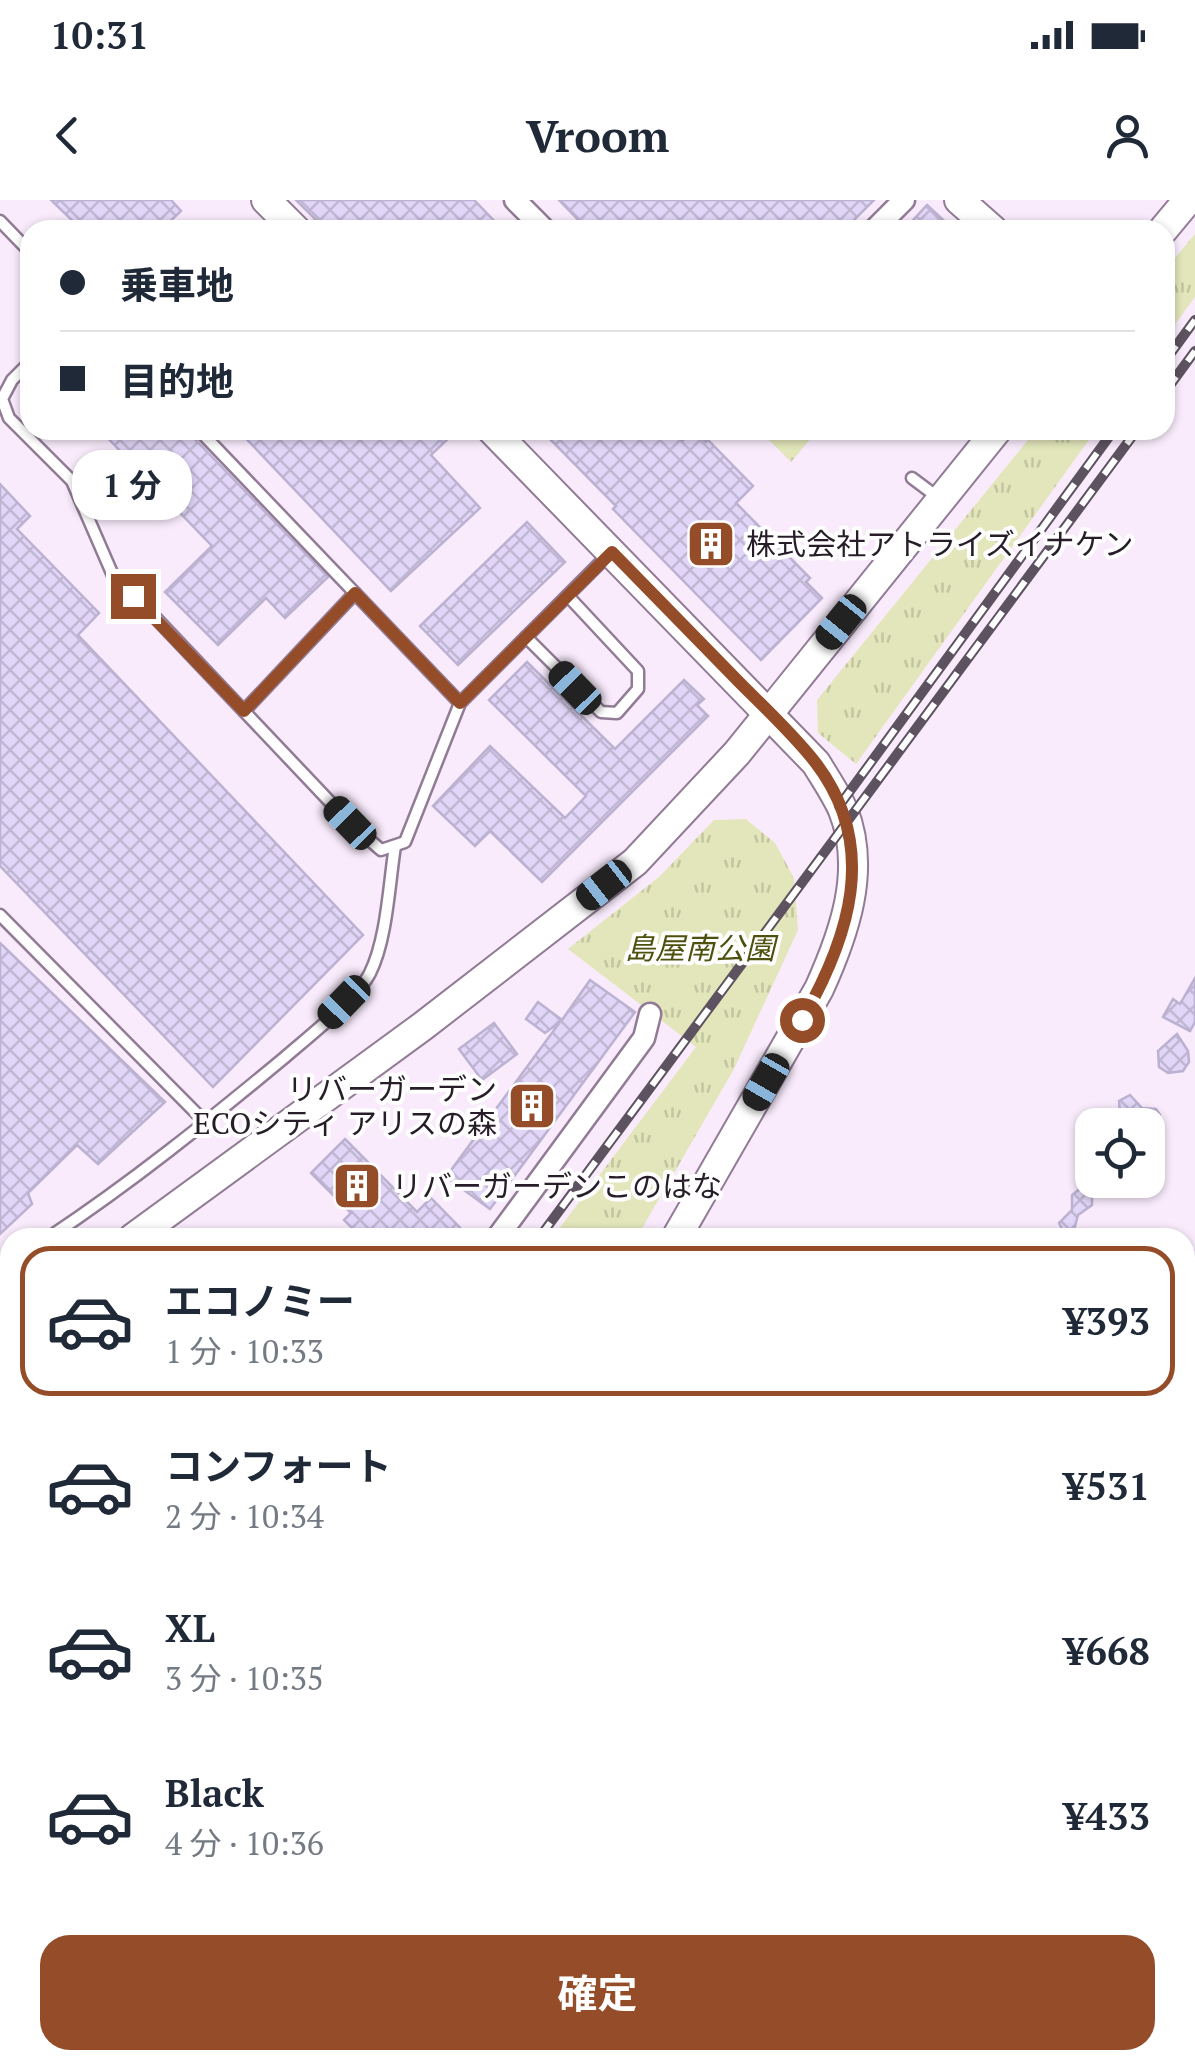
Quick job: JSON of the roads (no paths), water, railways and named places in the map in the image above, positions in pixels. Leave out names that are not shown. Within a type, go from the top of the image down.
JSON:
[{"type":"street","points":[[266,200],[286,220]]},
{"type":"street","points":[[515,200],[534,220]]},
{"type":"street","points":[[884,220],[904,200]]},
{"type":"street","points":[[1171,220],[1188,200]]},
{"type":"street","points":[[966,202],[983,220]]},
{"type":"street","points":[[502,440],[770,713],[816,763],[843,809],[852,852],[850,903],[820,989],[682,1228]]},
{"type":"street","points":[[147,1228],[423,1026],[635,862],[770,713],[989,440]]},
{"type":"street","points":[[504,1228],[644,1038],[650,1014]]},
{"type":"lane","points":[[0,221],[20,242]]},
{"type":"lane","points":[[20,372],[2,399],[9,418],[20,429]]},
{"type":"lane","points":[[31,440],[72,480],[115,580],[151,612],[381,850],[405,842],[460,703],[612,552]]},
{"type":"lane","points":[[210,440],[460,703]]},
{"type":"lane","points":[[912,478],[941,500]]},
{"type":"lane","points":[[244,711],[355,593]]},
{"type":"lane","points":[[526,637],[601,712],[617,713],[638,688],[638,671],[568,596]]},
{"type":"lane","points":[[63,1228],[112,1196],[206,1122],[320,1028],[369,976],[378,952],[395,846]]},
{"type":"lane","points":[[0,914],[206,1122]]},
{"type":"railway","points":[[1175,347],[1195,320]]},
{"type":"railway","points":[[1175,378],[1195,351]]},
{"type":"railway","points":[[839,806],[1107,440]]},
{"type":"railway","points":[[546,1228],[1130,440]]},
{"type":"place","name":"株式会社アトライズイナケン","points":[[711,544]]},
{"type":"place","name":"リバーガーデン ECOシティ アリスの森","points":[[532,1106]]},
{"type":"place","name":"リバーガーデンこのはな","points":[[357,1186]]},
{"type":"park label","name":"島屋南公園","points":[[700,948]]}]
